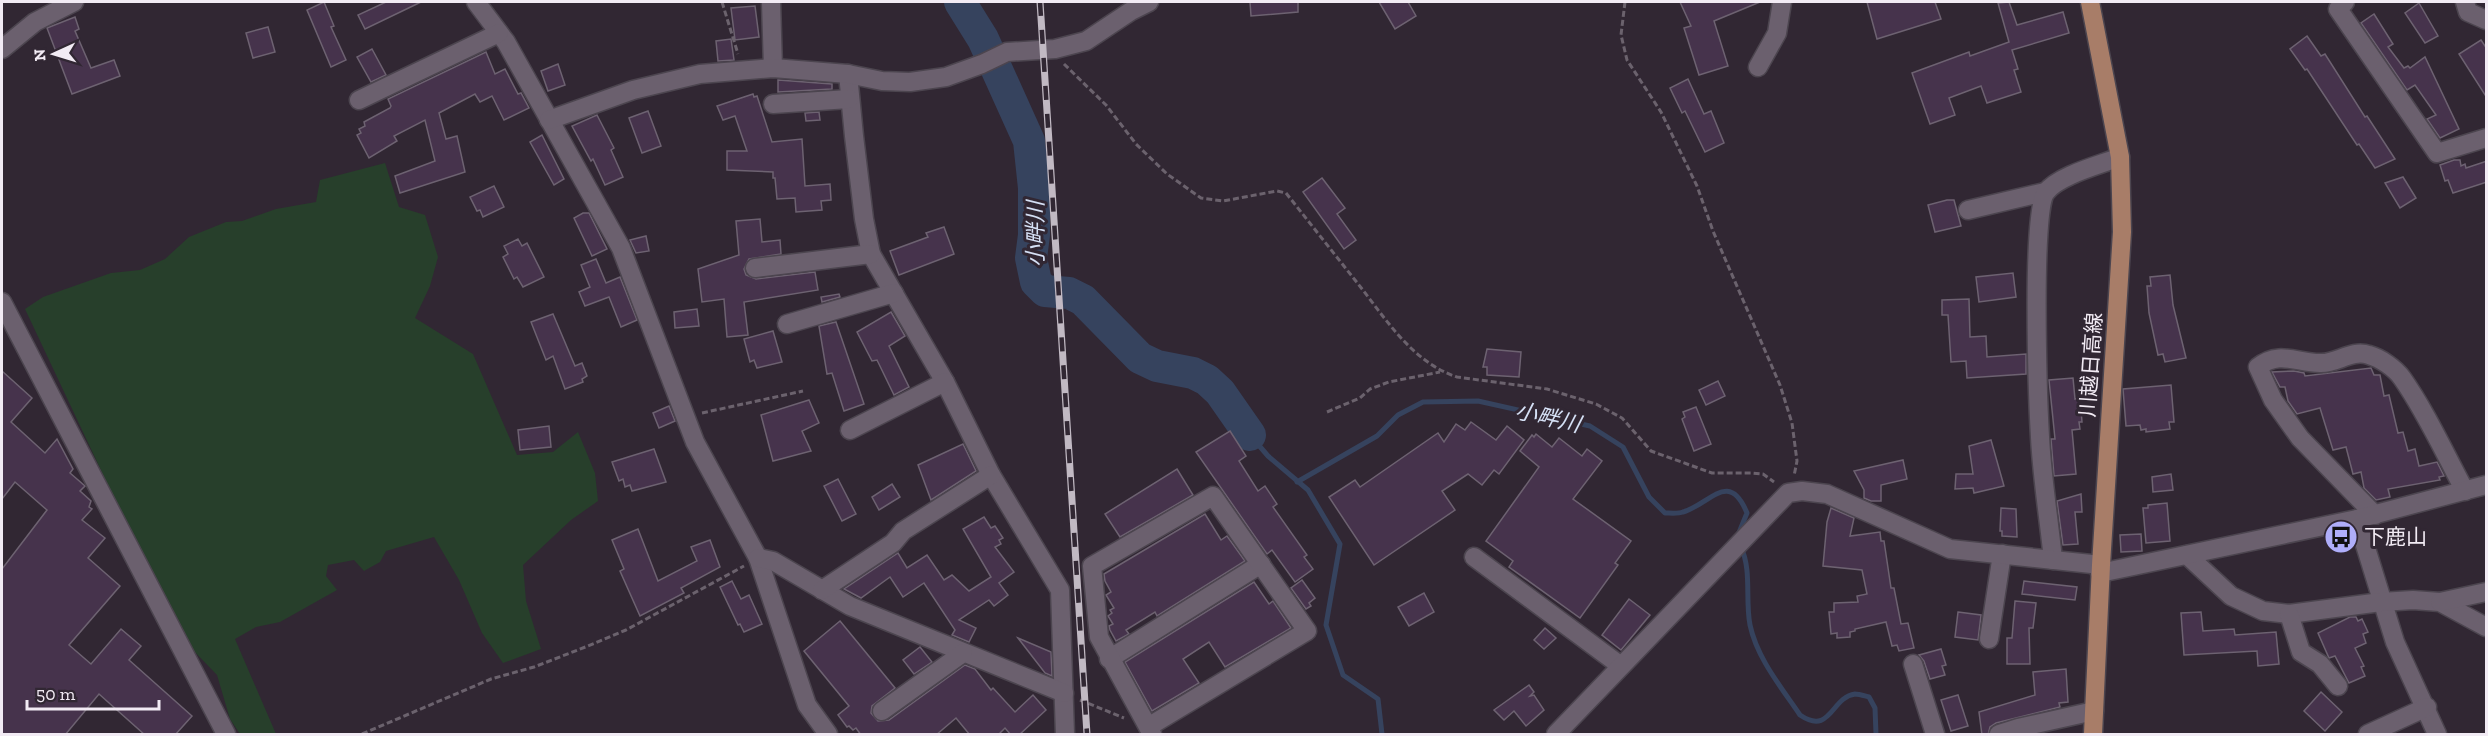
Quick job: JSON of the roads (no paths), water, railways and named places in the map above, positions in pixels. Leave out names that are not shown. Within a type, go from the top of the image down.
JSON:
[{"type":"main road","name":"川越日高線","points":[[2090,2],[2120,158],[2122,232],[2100,569],[2093,735]]},
{"type":"street","points":[[2,49],[35,22],[74,2]]},
{"type":"street","points":[[476,2],[499,33],[621,248],[695,442],[759,558],[807,705],[828,735]]},
{"type":"street","points":[[771,2],[773,68]]},
{"type":"street","points":[[549,120],[633,90],[700,74],[773,68],[848,74],[882,81],[910,82],[946,77],[1003,54],[1055,49],[1086,41],[1131,11],[1149,2]]},
{"type":"street","points":[[1758,67],[1778,33],[1782,2]]},
{"type":"street","points":[[2345,2],[2338,9],[2437,153],[2487,138]]},
{"type":"street","points":[[2465,2],[2468,12],[2487,20]]},
{"type":"street","points":[[359,100],[499,33]]},
{"type":"street","points":[[848,74],[864,219],[872,254],[945,382],[991,475],[1060,590],[1065,735]]},
{"type":"street","points":[[773,104],[849,99]]},
{"type":"street","points":[[1968,210],[2045,192],[2058,182],[2120,158]]},
{"type":"street","points":[[2045,192],[2040,205],[2037,260],[2040,438],[2053,560]]},
{"type":"street","points":[[755,268],[872,254]]},
{"type":"street","points":[[787,324],[894,293]]},
{"type":"street","points":[[2,302],[7,329],[226,735]]},
{"type":"street","points":[[2375,515],[2300,438],[2273,399],[2258,367],[2265,362],[2291,357],[2323,363],[2350,354],[2368,354],[2384,362],[2401,376],[2465,491]]},
{"type":"street","points":[[850,430],[945,382]]},
{"type":"street","points":[[822,590],[893,543],[903,531],[991,475]]},
{"type":"street","points":[[1557,735],[1787,490],[1827,494],[1950,549],[2053,560],[2100,569],[2187,555],[2357,519],[2487,486]]},
{"type":"street","points":[[1213,496],[1307,631],[1150,731],[1109,659],[1099,637],[1092,566],[1213,496]]},
{"type":"street","points":[[2357,519],[2395,642],[2427,707],[2437,735]]},
{"type":"street","points":[[1989,639],[2001,554]]},
{"type":"street","points":[[2187,555],[2231,596],[2263,611],[2289,614],[2381,602],[2414,600],[2440,602],[2487,592]]},
{"type":"street","points":[[1474,557],[1621,666]]},
{"type":"street","points":[[759,558],[773,561],[850,606],[1064,693]]},
{"type":"street","points":[[1109,659],[1261,564]]},
{"type":"street","points":[[2440,602],[2487,627]]},
{"type":"street","points":[[2289,614],[2301,652],[2320,664],[2338,686]]},
{"type":"street","points":[[882,711],[963,653]]},
{"type":"street","points":[[1913,664],[1935,735]]},
{"type":"street","points":[[2368,735],[2427,707]]},
{"type":"street","points":[[1999,735],[2018,728],[2094,711]]},
{"type":"waterway","name":"小畔川","points":[[960,2],[983,39],[1029,141],[1034,188],[1034,235],[1031,258],[1036,282],[1045,291],[1069,293],[1083,300],[1140,358],[1157,366],[1193,373],[1207,380],[1220,392],[1250,435]]},
{"type":"waterway","name":"小畔川","points":[[1297,482],[1377,436],[1398,415],[1423,402],[1478,401],[1590,426],[1623,447],[1649,497],[1665,513],[1683,512],[1718,493],[1726,491],[1733,493],[1747,513],[1738,535]]},
{"type":"waterway","points":[[1250,435],[1268,456],[1308,490],[1340,544],[1326,625],[1343,675],[1378,699],[1382,734]]},
{"type":"waterway","name":"小畔川","points":[[1741,547],[1746,566],[1749,615],[1753,637],[1771,672],[1800,715],[1818,721],[1830,714],[1847,697],[1855,694],[1862,695],[1869,697],[1875,708],[1876,734]]},
{"type":"railway","points":[[1040,2],[1087,734]]},
{"type":"place","name":"下鹿山","points":[[2341,537]]}]
